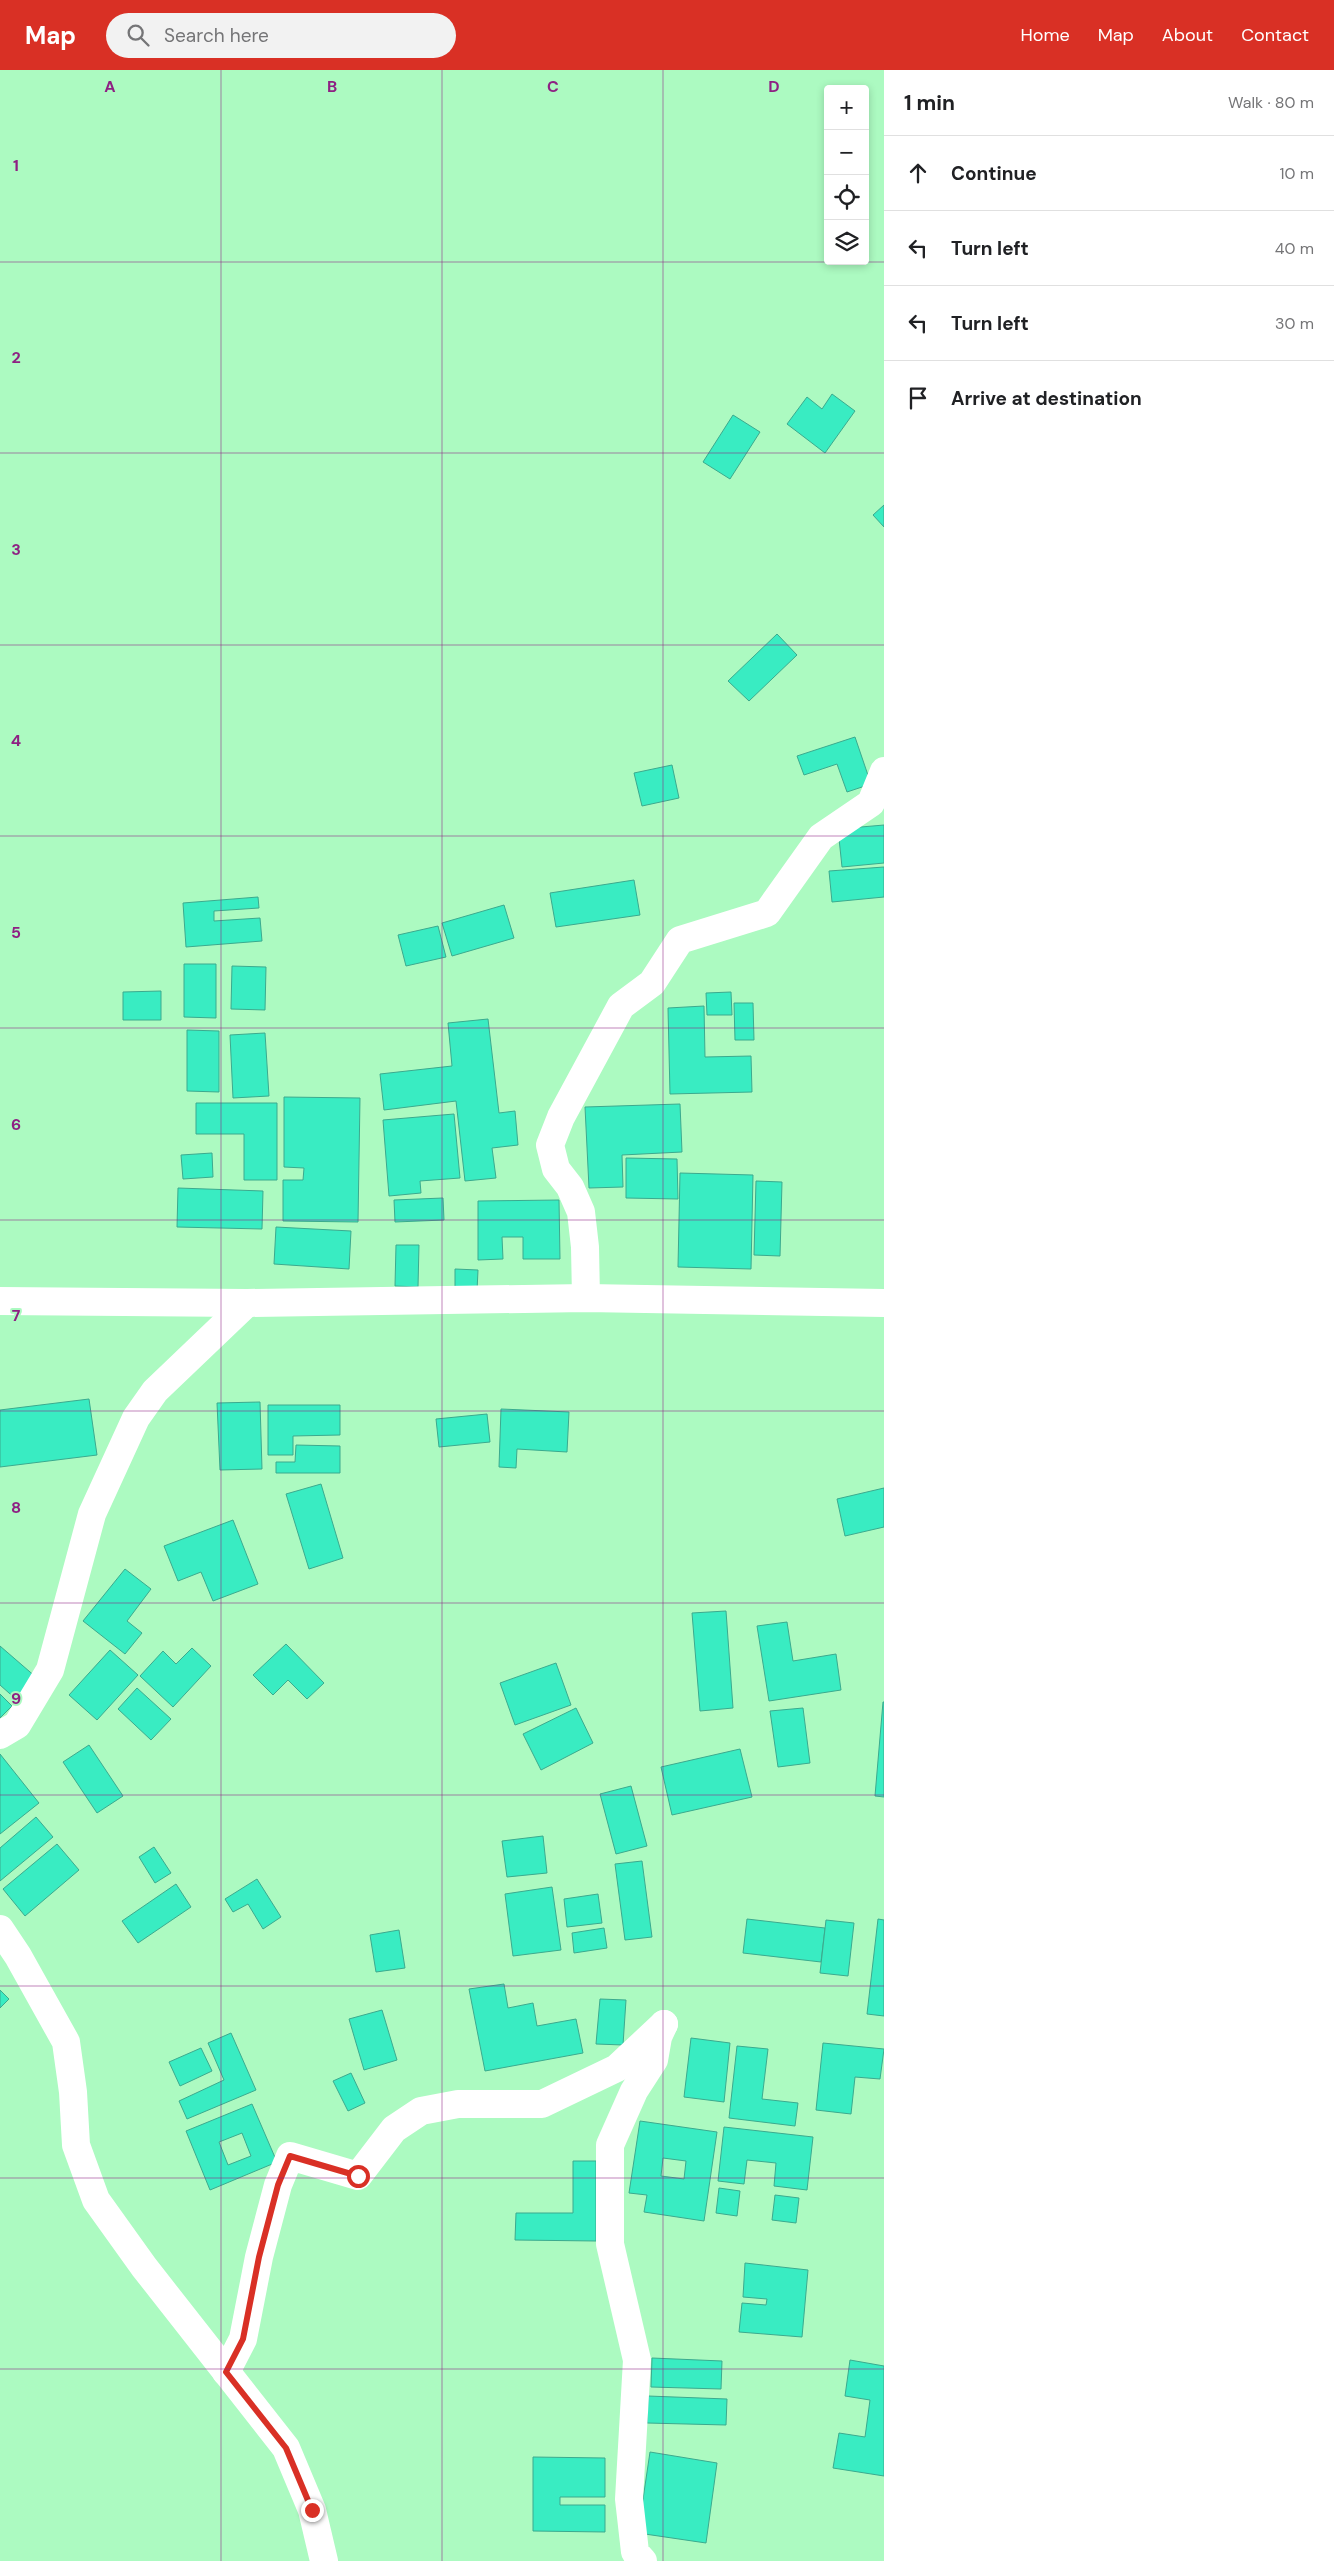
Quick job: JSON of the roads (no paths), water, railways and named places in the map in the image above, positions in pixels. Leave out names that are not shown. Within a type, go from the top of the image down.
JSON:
[{"type":"street","points":[[586,1298],[585,1247],[581,1212],[570,1187],[556,1169],[550,1145],[561,1117],[621,1006],[652,984],[680,940],[767,913],[821,837],[872,803],[884,772]]},
{"type":"street","points":[[0,1301],[247,1302],[586,1298],[884,1303]]},
{"type":"street","points":[[0,1735],[17,1725],[50,1670],[92,1514],[136,1418],[155,1391],[247,1302]]},
{"type":"street","points":[[0,1929],[18,1956],[66,2042],[74,2092],[76,2145],[96,2200],[144,2268],[286,2448],[312,2510],[324,2561]]},
{"type":"street","points":[[226,2372],[243,2339],[259,2257],[278,2185],[290,2156],[358,2176],[394,2129],[421,2111],[458,2104],[542,2104],[617,2068],[664,2024],[658,2037],[654,2060],[634,2092],[610,2145],[610,2244],[636,2360],[629,2499],[635,2552],[643,2561]]}]
